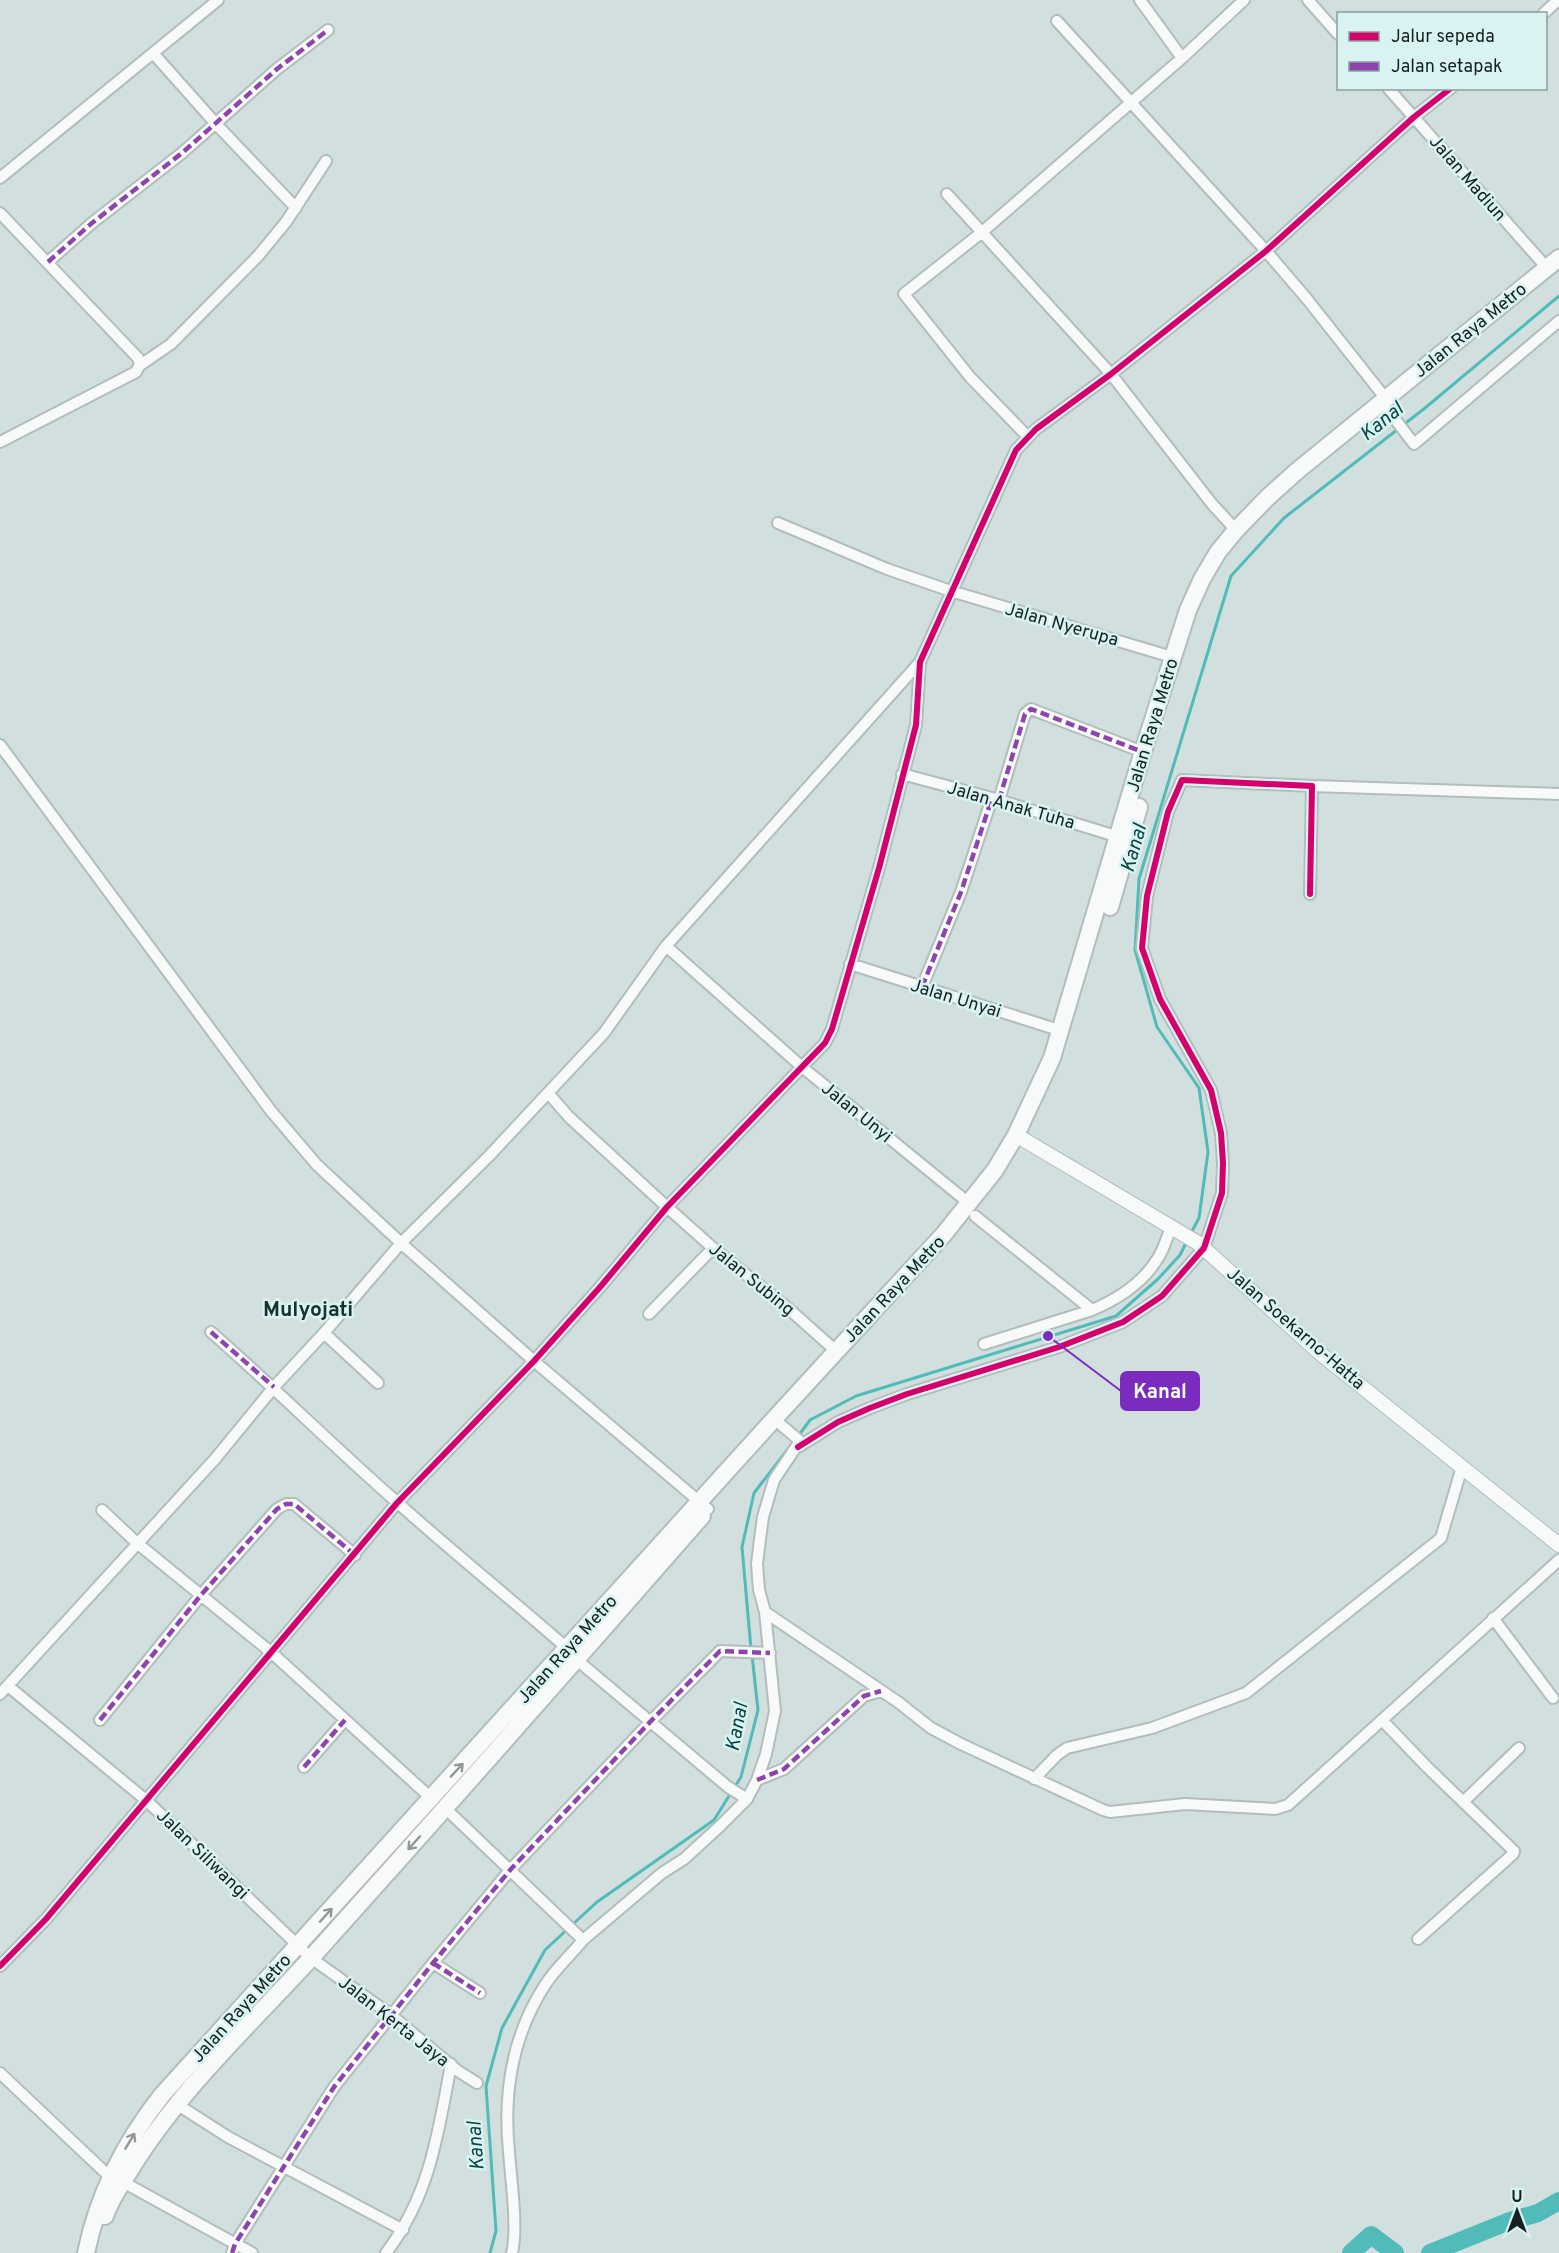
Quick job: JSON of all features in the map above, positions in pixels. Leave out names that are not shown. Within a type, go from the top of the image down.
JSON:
[{"type":"highway","points":[[95,2253],[117,2179],[210,2066],[311,1958],[445,1808],[572,1655],[704,1505],[893,1306],[972,1210],[1045,1100],[1072,1034],[1130,840],[1154,749],[1199,610],[1227,556],[1272,502],[1299,478],[1555,266]]},
{"type":"highway","name":"Jalan Raya Metro","points":[[1020,1138],[1053,1058],[1172,657],[1188,610],[1202,579],[1218,552],[1236,530],[1297,471],[1387,404]]},
{"type":"highway","name":"Jalan Raya Metro","points":[[704,1505],[836,1351],[972,1210]]},
{"type":"highway","name":"Jalan Raya Metro","points":[[86,2253],[99,2203],[117,2179],[144,2117],[431,1798],[572,1655]]},
{"type":"main road","name":"Jalan Soekarno-Hatta","points":[[1020,1138],[1201,1246],[1321,1354],[1559,1545]]},
{"type":"street","points":[[0,178],[218,0]]},
{"type":"street","points":[[1140,0],[1182,58]]},
{"type":"street","points":[[1028,437],[969,377],[904,294],[981,233],[1131,104],[1244,0]]},
{"type":"street","points":[[1308,0],[1337,33]]},
{"type":"street","points":[[1545,12],[1558,0]]},
{"type":"street","points":[[1057,21],[1307,298],[1387,404],[1414,444],[1559,321]]},
{"type":"street","points":[[48,262],[92,223],[216,124],[251,90],[328,30]]},
{"type":"street","points":[[153,53],[216,124],[296,208]]},
{"type":"street","name":"Jalan Madiun","points":[[1390,90],[1555,266]]},
{"type":"street","points":[[4,1690],[215,1459],[274,1387],[401,1243],[549,1094],[604,1033],[666,946],[920,662],[1016,450],[1036,429],[1266,251],[1414,117],[1448,90]]},
{"type":"street","points":[[0,442],[136,372],[140,366],[171,344],[258,256],[296,208],[326,161]]},
{"type":"street","points":[[947,194],[1110,374],[1212,504],[1236,530]]},
{"type":"street","points":[[0,213],[138,358],[140,366]]},
{"type":"street","name":"Jalan Nyerupa","points":[[778,523],[887,569],[951,591],[1172,657]]},
{"type":"street","points":[[0,1966],[46,1919],[397,1503],[534,1361],[667,1207],[829,1036],[879,868],[915,725],[920,662]]},
{"type":"street","points":[[922,987],[961,892],[1025,714],[1031,709],[1143,752]]},
{"type":"street","points":[[0,745],[271,1111],[317,1165],[534,1361],[704,1505]]},
{"type":"street","name":"Jalan Anak Tuha","points":[[902,774],[996,799],[1119,837]]},
{"type":"street","points":[[758,1780],[774,1722],[774,1694],[767,1654],[765,1612],[759,1590],[756,1564],[763,1517],[774,1480],[798,1443],[838,1422],[907,1394],[1059,1347],[1123,1323],[1162,1296],[1201,1246],[1222,1193],[1224,1163],[1221,1133],[1211,1090],[1160,999],[1142,948],[1147,896],[1168,812],[1182,780],[1559,794]]},
{"type":"street","points":[[1310,894],[1311,786]]},
{"type":"street","name":"Jalan Unyi","points":[[666,946],[802,1067],[1092,1310]]},
{"type":"street","name":"Jalan Unyai","points":[[850,964],[1062,1030]]},
{"type":"street","name":"Jalan Subing","points":[[549,1094],[569,1117],[667,1207],[836,1351]]},
{"type":"street","points":[[984,1344],[1092,1310],[1122,1296],[1158,1259],[1175,1229]]},
{"type":"street","points":[[649,1314],[713,1248]]},
{"type":"street","points":[[211,1332],[274,1387],[397,1503],[572,1655],[728,1787],[743,1797]]},
{"type":"street","points":[[324,1333],[378,1383]]},
{"type":"street","points":[[782,1425],[798,1443]]},
{"type":"street","points":[[1034,1779],[1067,1748],[1152,1728],[1246,1693],[1441,1538],[1462,1467]]},
{"type":"street","points":[[100,1720],[201,1595],[277,1509],[286,1504],[294,1504],[301,1508],[355,1555]]},
{"type":"street","points":[[102,1510],[138,1544],[272,1653],[431,1798]]},
{"type":"street","points":[[765,1612],[931,1728],[1034,1779],[1110,1812],[1185,1804],[1275,1809],[1288,1804],[1559,1560]]},
{"type":"street","points":[[1493,1618],[1553,1698]]},
{"type":"street","points":[[233,2248],[334,2087],[511,1869],[651,1721],[720,1652],[767,1654]]},
{"type":"street","name":"Jalan Siliwangi","points":[[4,1690],[147,1801],[311,1958]]},
{"type":"street","points":[[512,2253],[512,2185],[507,2131],[507,2099],[513,2057],[523,2024],[545,1984],[581,1938],[684,1858],[758,1780],[784,1768],[864,1696],[881,1691]]},
{"type":"street","points":[[1382,1719],[1514,1853],[1418,1939]]},
{"type":"street","points":[[304,1767],[345,1720]]},
{"type":"street","points":[[1463,1802],[1519,1748]]},
{"type":"street","points":[[445,1808],[581,1938]]},
{"type":"street","name":"Jalan Kerta Jaya","points":[[311,1958],[392,2015],[458,2071],[477,2083]]},
{"type":"street","points":[[432,1964],[480,1993]]},
{"type":"street","points":[[386,2253],[403,2230],[422,2192],[436,2141],[451,2064]]},
{"type":"street","points":[[0,2073],[117,2179],[233,2248],[252,2253]]},
{"type":"street","points":[[178,2105],[228,2137],[403,2230]]},
{"type":"waterway","name":"Kanal","points":[[1190,1235],[1199,1218],[1208,1152],[1199,1088],[1157,1027],[1135,950],[1139,879],[1231,576],[1284,518],[1425,408],[1559,296]]},
{"type":"waterway","name":"Kanal","points":[[799,1435],[810,1420],[856,1396],[1116,1316],[1158,1279],[1180,1255],[1187,1241]]},
{"type":"waterway","name":"Kanal","points":[[751,1649],[742,1547],[754,1493],[795,1440]]},
{"type":"waterway","name":"Kanal","points":[[490,2253],[496,2231],[486,2086],[502,2028],[545,1950],[597,1902],[714,1820],[741,1777],[758,1710],[752,1655]]},
{"type":"waterway","points":[[1430,2253],[1507,2222],[1538,2213],[1559,2201]]},
{"type":"waterway","points":[[1351,2253],[1371,2235],[1395,2253]]},
{"type":"marked path","points":[[48,262],[92,223],[182,153],[277,69],[328,30]]},
{"type":"marked path","points":[[999,800],[1025,714],[1031,709],[1143,752]]},
{"type":"marked path","points":[[922,987],[961,892],[992,798]]},
{"type":"marked path","points":[[211,1332],[274,1387]]},
{"type":"marked path","points":[[100,1720],[201,1595],[277,1509],[286,1504],[294,1504],[355,1555]]},
{"type":"marked path","points":[[232,2253],[235,2244],[334,2087],[511,1869],[720,1651],[770,1653]]},
{"type":"marked path","points":[[757,1780],[784,1769],[864,1696],[881,1691]]},
{"type":"marked path","points":[[304,1767],[345,1720]]},
{"type":"marked path","points":[[433,1963],[480,1993]]},
{"type":"cycle path","points":[[0,1966],[46,1919],[397,1503],[534,1361],[667,1207],[825,1043],[832,1029],[879,868],[916,725],[920,662],[1016,450],[1036,429],[1111,374],[1266,251],[1414,117],[1448,90]]},
{"type":"cycle path","points":[[798,1447],[838,1422],[870,1408],[907,1394],[1059,1347],[1123,1322],[1162,1296],[1204,1248],[1222,1193],[1221,1133],[1211,1090],[1160,999],[1142,948],[1147,896],[1168,812],[1182,780],[1312,786],[1310,894]]},
{"type":"place","name":"Kanal","points":[[1048,1336]]},
{"type":"district","name":"Mulyojati","points":[[308,1309]]}]
